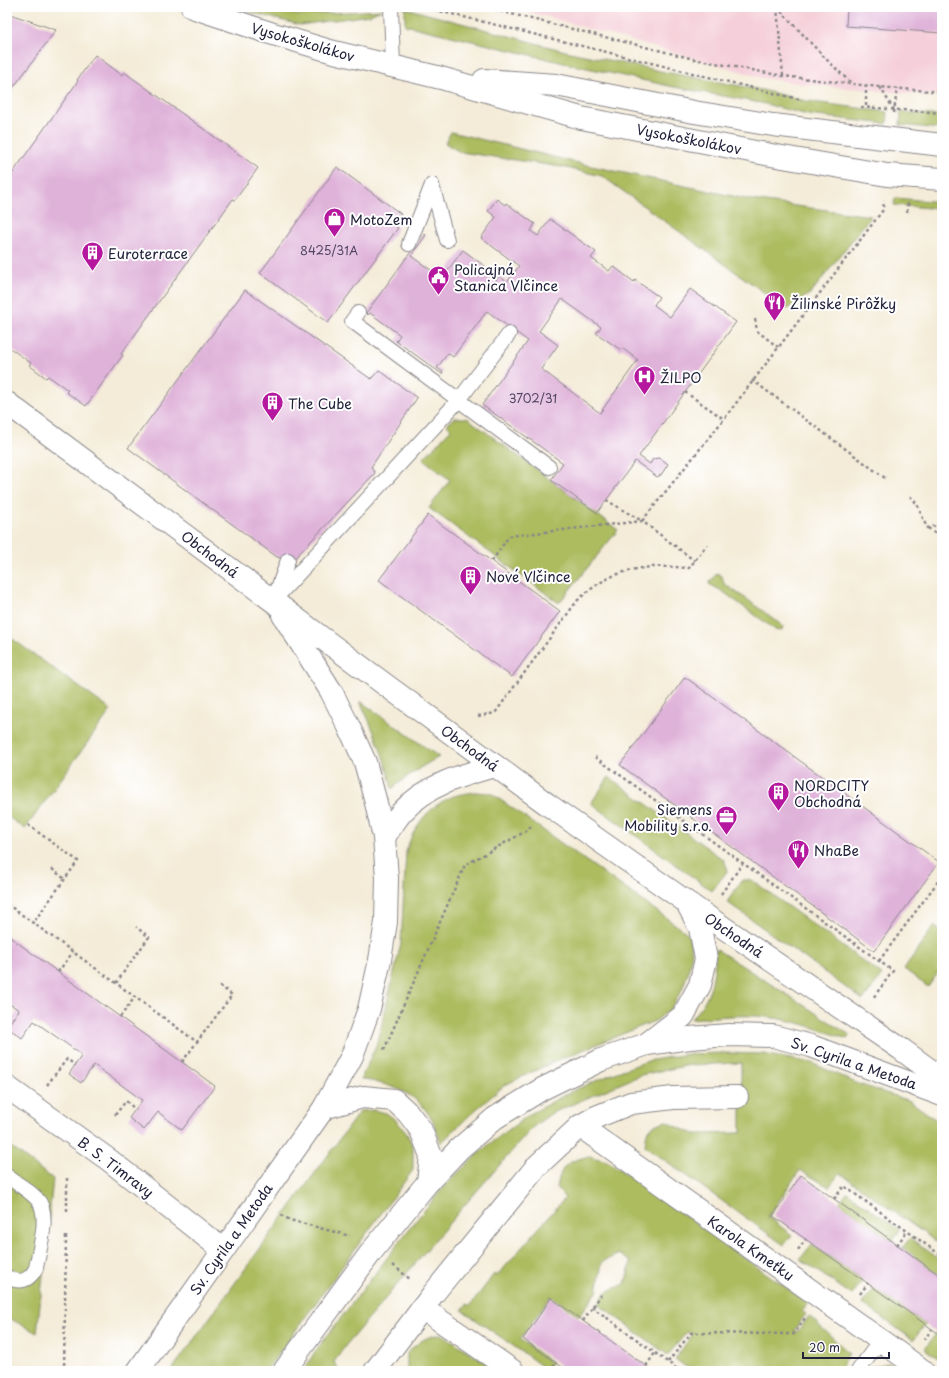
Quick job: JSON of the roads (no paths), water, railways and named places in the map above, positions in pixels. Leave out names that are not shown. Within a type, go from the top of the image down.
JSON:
[{"type":"street","name":"Vysokoškolákov","points":[[192,7],[322,49],[441,78],[581,118],[771,155],[887,175],[942,179]]},
{"type":"street","name":"Vysokoškolákov","points":[[441,78],[556,85],[701,114],[773,125],[942,145]]},
{"type":"street","name":"Obchodná","points":[[7,403],[496,766],[686,902],[901,1049],[942,1080]]},
{"type":"street","name":"Sv. Cyrila a Metoda","points":[[138,1371],[324,1108],[352,1056],[369,1009],[380,960],[386,922],[387,878],[384,837],[376,799],[365,762],[331,691],[273,601]]},
{"type":"street","points":[[384,837],[402,812],[426,791],[464,774],[496,766]]},
{"type":"street","name":"Sv. Cyrila a Metoda","points":[[647,1044],[683,1016],[700,985],[706,960],[700,928],[686,902]]},
{"type":"street","name":"Sv. Cyrila a Metoda","points":[[284,1371],[372,1251],[428,1182],[459,1149],[495,1118],[542,1088],[601,1060],[647,1044],[690,1038],[729,1034],[773,1036],[811,1046],[942,1094]]},
{"type":"street","name":"B. S. Timravy","points":[[7,1087],[109,1160],[223,1250]]},
{"type":"street","points":[[324,1108],[362,1097],[394,1100],[421,1130],[431,1156],[428,1182]]},
{"type":"street","points":[[375,1371],[422,1308],[537,1166],[580,1126],[596,1117],[631,1103],[673,1098],[737,1097]]},
{"type":"street","name":"Karola Kmeťku","points":[[580,1126],[922,1370]]},
{"type":"street","points":[[422,1308],[512,1371]]},
{"type":"lane","points":[[391,7],[393,67]]},
{"type":"lane","points":[[409,244],[432,185],[447,240]]},
{"type":"lane","points":[[358,313],[352,321],[549,467]]},
{"type":"lane","points":[[273,601],[460,400],[509,334]]},
{"type":"lane","points":[[273,601],[288,560]]},
{"type":"lane","points":[[7,1176],[37,1198],[42,1206],[44,1217],[36,1268],[32,1275],[22,1281],[12,1280],[7,1277]]},
{"type":"lane","points":[[858,1371],[880,1341]]},
{"type":"place","name":"MotoZem","points":[[334,238]]},
{"type":"place","name":"Euroterrace","points":[[93,272]]},
{"type":"place","name":"Policajná Stanica Vlčince","points":[[438,296]]},
{"type":"place","name":"Žilinské Pirôžky","points":[[775,322]]},
{"type":"place","name":"ŽILPO","points":[[645,396]]},
{"type":"place","name":"The Cube","points":[[273,422]]},
{"type":"place","name":"Nové Vlčince","points":[[470,596]]},
{"type":"place","name":"NORDCITY Obchodná","points":[[779,812]]},
{"type":"place","name":"Siemens Mobility s.r.o.","points":[[727,836]]},
{"type":"place","name":"NhaBe","points":[[799,870]]}]
